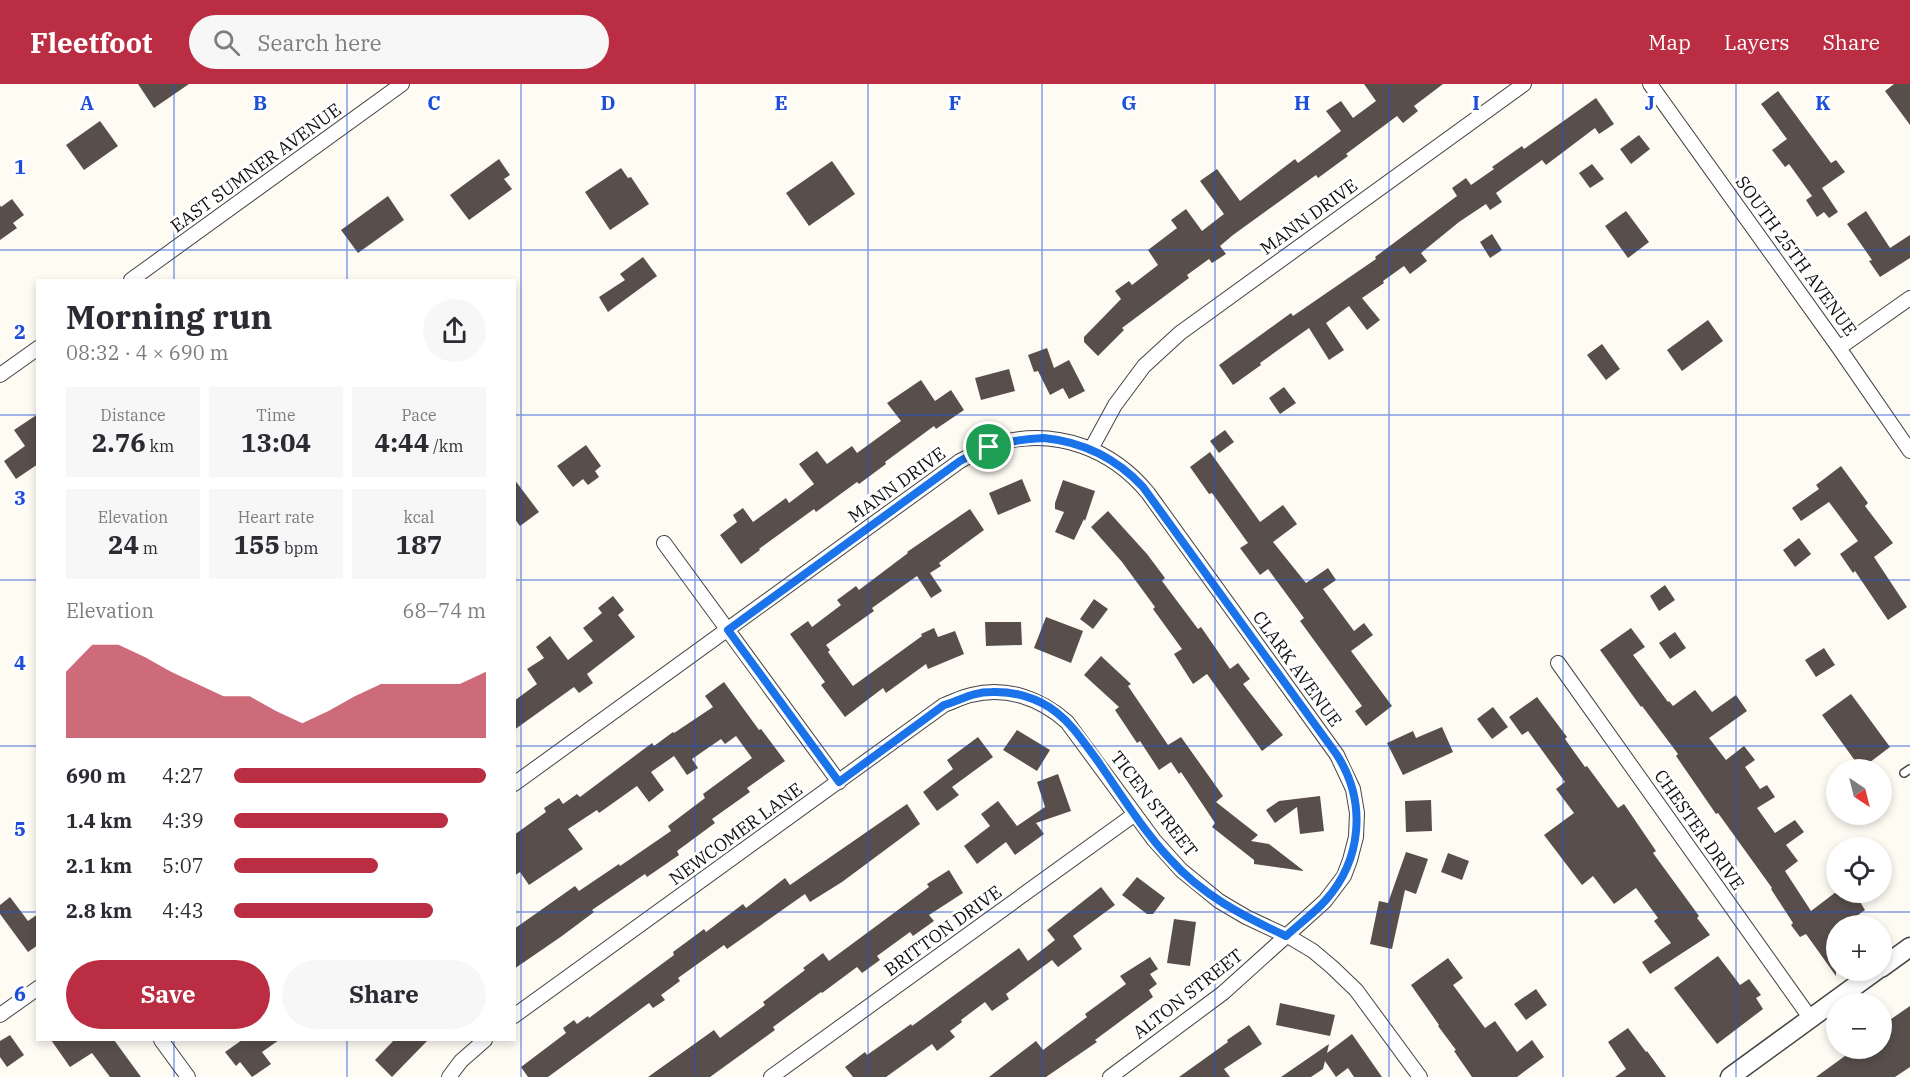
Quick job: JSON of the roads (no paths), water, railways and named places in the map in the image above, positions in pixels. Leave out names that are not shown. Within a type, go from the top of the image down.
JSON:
[{"type":"street","name":"EAST SUMNER AVENUE","points":[[132,279],[402,84]]},
{"type":"street","name":"MANN DRIVE","points":[[516,783],[960,461],[1004,442],[1028,438],[1060,440],[1091,448],[1110,412],[1139,373],[1180,333],[1524,84]]},
{"type":"street","name":"SOUTH 25TH AVENUE","points":[[1650,84],[1910,451]]},
{"type":"street","points":[[1839,348],[1910,298]]},
{"type":"street","points":[[0,375],[36,349]]},
{"type":"street","name":"CLARK AVENUE","points":[[1091,448],[1122,466],[1148,493],[1337,755],[1349,777],[1356,801],[1358,820],[1356,837],[1347,868],[1325,901],[1286,936]]},
{"type":"street","points":[[664,543],[839,782]]},
{"type":"street","name":"CHESTER DRIVE","points":[[1558,663],[1811,1018]]},
{"type":"street","name":"TICEN STREET","points":[[983,693],[1016,694],[1032,698],[1054,710],[1072,727],[1170,859],[1219,901],[1313,951],[1350,983],[1420,1077]]},
{"type":"street","name":"NEWCOMER LANE","points":[[516,1015],[944,705],[959,698],[983,693]]},
{"type":"street","name":"BRITTON DRIVE","points":[[771,1077],[1135,814]]},
{"type":"street","name":"ALTON STREET","points":[[1110,1077],[1197,1014],[1249,971],[1286,936]]},
{"type":"street","points":[[1892,960],[1910,947]]},
{"type":"street","points":[[1730,1077],[1862,981]]},
{"type":"street","points":[[0,1015],[36,989]]},
{"type":"street","points":[[162,1041],[188,1077]]},
{"type":"street","points":[[449,1077],[461,1061],[483,1041]]}]
